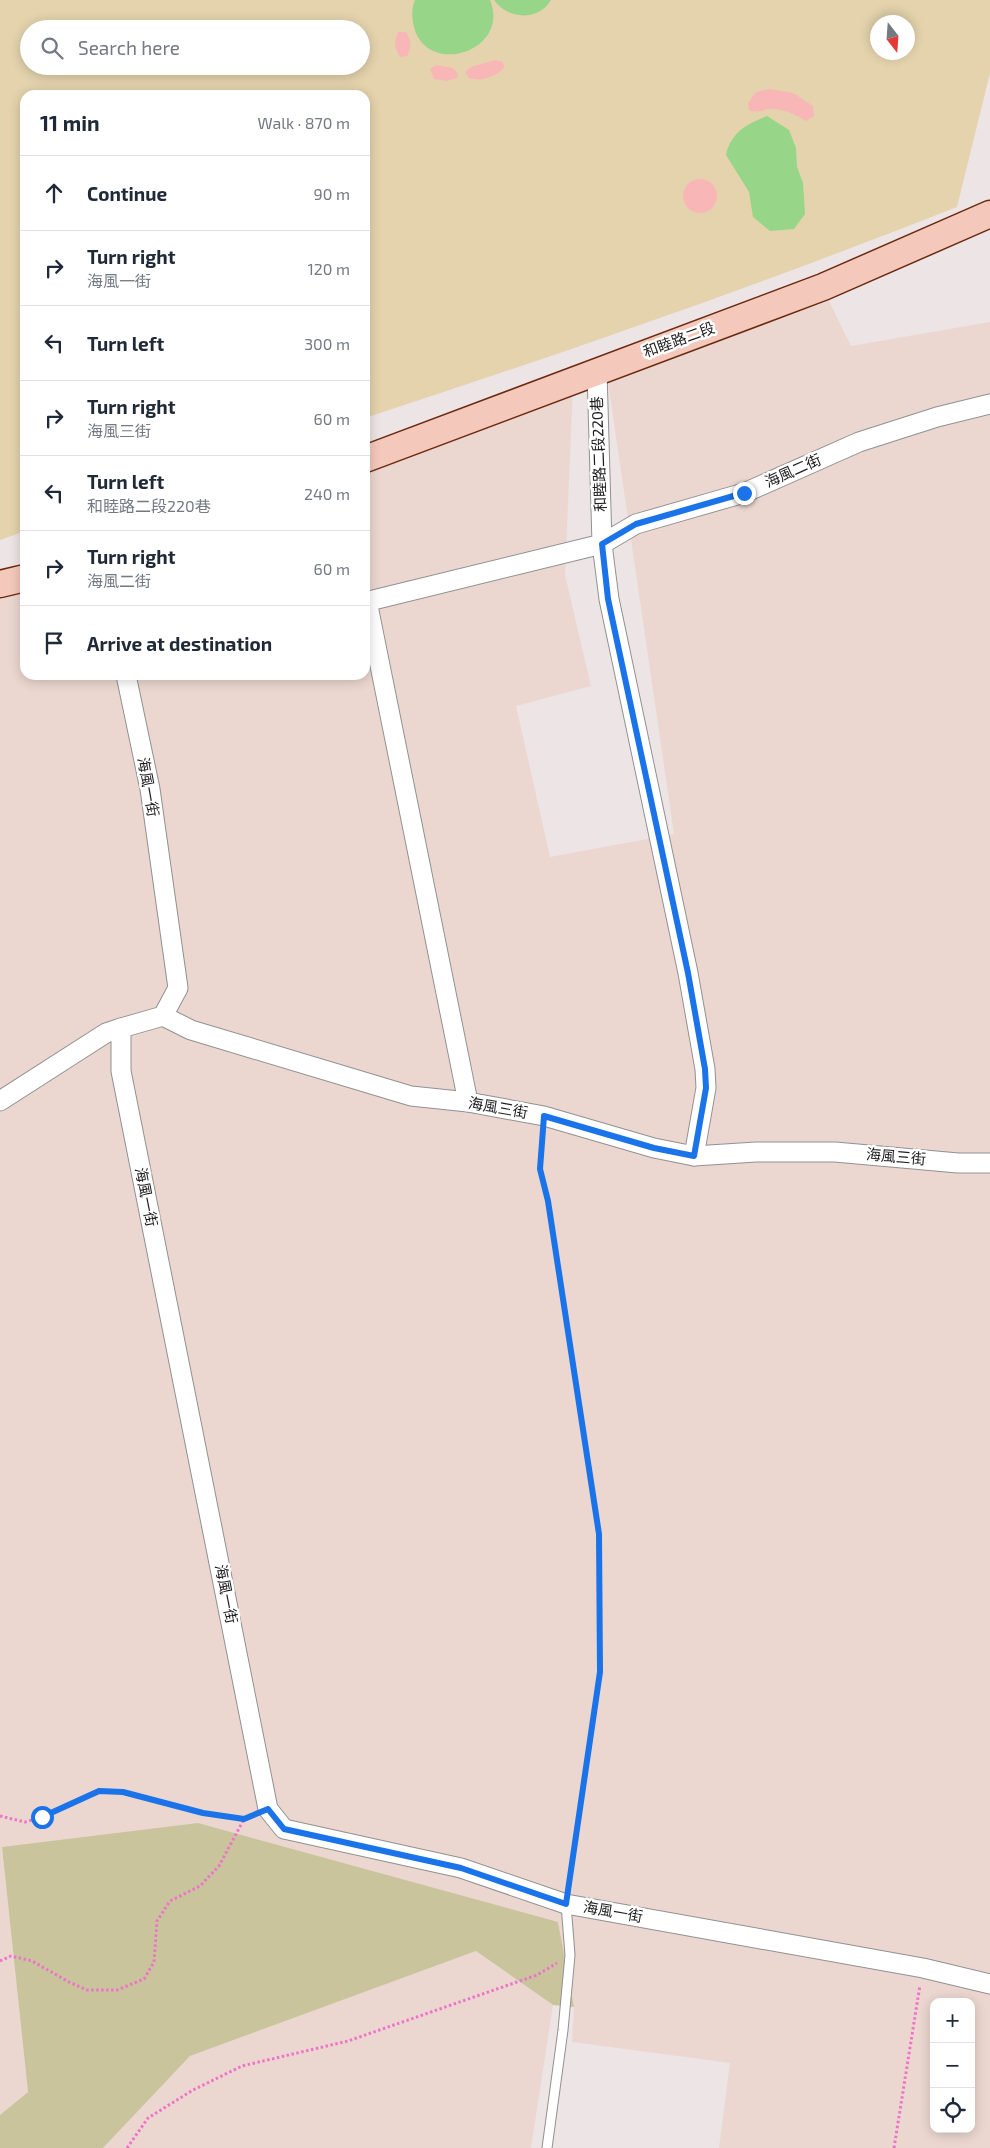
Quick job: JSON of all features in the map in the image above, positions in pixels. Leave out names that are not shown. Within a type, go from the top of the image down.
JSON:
[{"type":"street","name":"和睦路二段","points":[[370,457],[822,287],[990,214]]},
{"type":"street","name":"和睦路二段220巷","points":[[597,371],[602,544],[608,599],[688,973],[705,1069],[706,1088],[694,1156]]},
{"type":"street","name":"海風二街","points":[[370,601],[602,544],[636,524],[744,493],[859,442],[937,417],[990,404]]},
{"type":"street","points":[[0,584],[20,579]]},
{"type":"street","points":[[370,622],[468,1102]]},
{"type":"street","name":"海風一街","points":[[127,680],[150,790],[178,988],[163,1016]]},
{"type":"street","points":[[0,1101],[106,1033],[163,1016]]},
{"type":"street","name":"海風三街","points":[[163,1016],[191,1030],[411,1096],[468,1102],[544,1116],[654,1148],[694,1156],[756,1152],[835,1152],[958,1163],[990,1163]]},
{"type":"street","name":"海風一街","points":[[121,1028],[121,1071],[268,1809],[284,1829],[461,1868],[566,1904],[923,1968],[990,1984]]},
{"type":"lane","points":[[546,2148],[563,2030],[570,1955],[566,1904]]},
{"type":"path","points":[[544,1116],[540,1169],[548,1201],[599,1534],[600,1672],[566,1904]]},
{"type":"path","points":[[0,1816],[25,1822],[42,1817],[99,1791],[123,1792],[203,1813],[244,1819],[268,1809]]},
{"type":"path","points":[[0,1961],[11,1956],[32,1961],[87,1990],[117,1990],[144,1979],[154,1962],[157,1921],[170,1901],[200,1886],[219,1866],[244,1819]]},
{"type":"path","points":[[127,2148],[148,2118],[193,2090],[242,2066],[348,2041],[537,1975],[570,1955]]},
{"type":"path","points":[[894,2148],[923,1968]]},
{"type":"shaded area","points":[[0,0],[990,0],[990,73],[957,207],[662,317],[370,416],[370,90],[20,90],[20,533],[0,540]]},
{"type":"shaded area","points":[[829,301],[851,346],[990,322],[990,2148],[719,2148],[730,2063],[572,2042],[574,2007],[558,1922],[2,1847],[28,2092],[0,2115],[0,590],[20,584],[20,680],[370,680],[370,467],[573,386],[565,575],[591,686],[516,706],[550,857],[674,834],[607,375]]},
{"type":"shaded area","points":[[198,1823],[558,1922],[574,2007],[553,2005],[476,1951],[190,2056],[103,2148],[0,2148],[0,2115],[28,2092],[2,1847]]},
{"type":"shaded area","points":[[476,1951],[553,2005],[531,2148],[103,2148],[190,2056]]},
{"type":"sand","points":[[398,32],[406,32],[409,38],[410,47],[407,56],[400,57],[397,51],[395,42]]},
{"type":"sand","points":[[495,60],[503,62],[504,68],[492,76],[474,79],[469,78],[465,72],[471,67]]},
{"type":"sand","points":[[436,65],[453,68],[458,74],[457,78],[447,81],[434,79],[430,69]]},
{"type":"sand","points":[[770,89],[793,93],[813,106],[814,116],[806,121],[781,110],[772,109],[756,112],[749,110],[748,103],[756,92]]},
{"type":"sand","points":[[700,179],[712,184],[717,196],[712,208],[700,213],[688,208],[683,196],[688,184]]},
{"type":"green space","points":[[415,0],[490,0],[493,18],[489,33],[479,44],[465,52],[449,54],[434,51],[422,43],[414,27],[412,14]]},
{"type":"green space","points":[[494,0],[551,0],[538,12],[531,15],[522,15],[507,11]]},
{"type":"green space","points":[[767,116],[789,130],[796,148],[797,167],[803,183],[805,214],[794,229],[770,231],[753,217],[749,192],[726,155],[732,140],[741,130]]},
{"type":"route","points":[[42,1817],[99,1791],[123,1792],[203,1813],[244,1819],[268,1809],[284,1829],[461,1868],[566,1904],[579,1804],[600,1672],[599,1534],[548,1201],[540,1169],[544,1116],[654,1148],[694,1156],[706,1088],[705,1069],[688,973],[608,599],[602,544],[636,524],[744,493]]}]
